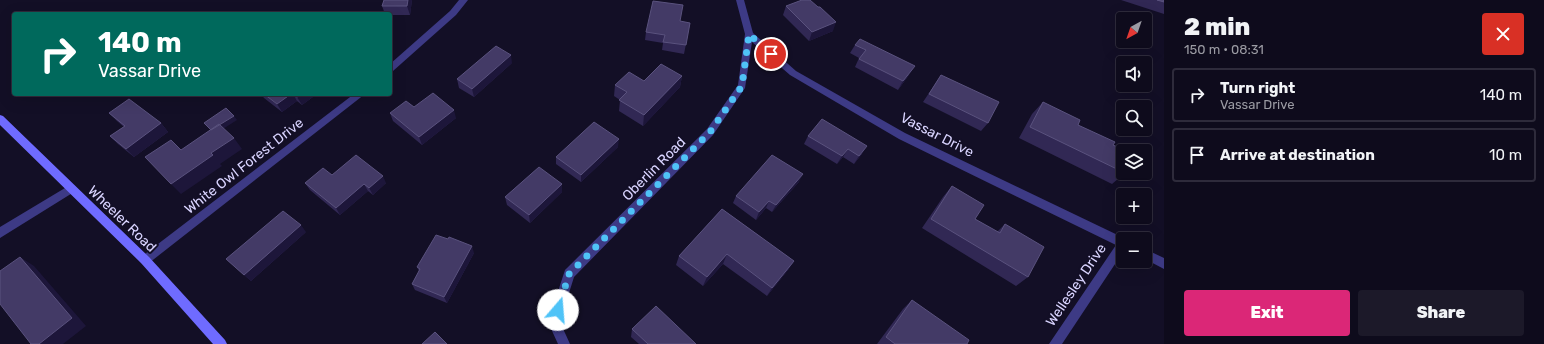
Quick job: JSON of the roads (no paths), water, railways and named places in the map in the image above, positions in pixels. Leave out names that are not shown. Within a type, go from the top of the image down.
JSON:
[{"type":"street","points":[[392,67],[453,13],[464,0]]},
{"type":"street","name":"Oberlin Road","points":[[564,344],[554,322],[569,274],[710,132],[742,86],[749,34],[740,0]]},
{"type":"street","name":"Vassar Drive","points":[[749,34],[793,73],[902,136],[1116,240]]},
{"type":"street","name":"White Owl Forest Drive","points":[[145,260],[357,96]]},
{"type":"street","name":"Wheeler Road","points":[[0,119],[70,189],[145,260],[221,344]]},
{"type":"street","points":[[0,233],[70,189]]},
{"type":"street","name":"Wellesley Drive","points":[[1055,344],[1116,253]]},
{"type":"street","points":[[1152,258],[1164,264]]}]
